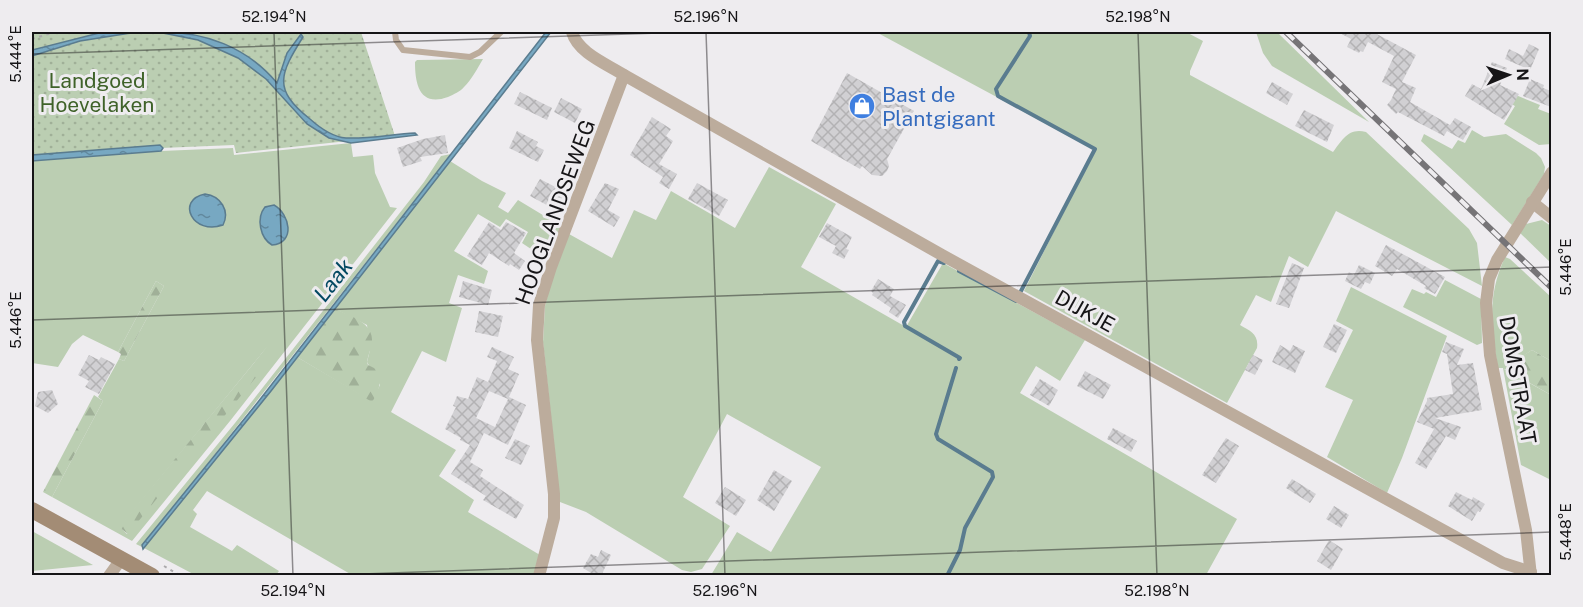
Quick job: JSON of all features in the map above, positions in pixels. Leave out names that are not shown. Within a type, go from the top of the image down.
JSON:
[{"type":"main road","points":[[32,510],[152,576]]},
{"type":"street","points":[[572,32],[580,46],[624,75]]},
{"type":"street","name":"DIJKJE","points":[[624,75],[942,255],[1493,557],[1531,574]]},
{"type":"street","name":"HOOGLANDSEWEG","points":[[539,576],[554,518],[554,494],[537,340],[539,305],[551,267],[624,75]]},
{"type":"street","name":"DOMSTRAAT","points":[[1531,574],[1526,530],[1490,355],[1486,303],[1489,279],[1497,260],[1551,172]]},
{"type":"street","points":[[1532,202],[1551,218]]},
{"type":"street","points":[[109,576],[122,558]]},
{"type":"lane","points":[[394,32],[403,50],[470,57],[480,52],[501,32]]},
{"type":"path","points":[[32,39],[55,32]]},
{"type":"green space","name":"Landgoed Hoevelaken","points":[[32,32],[361,32],[395,136],[236,153],[234,145],[161,148],[32,159]]},
{"type":"green space","points":[[876,32],[1186,32],[1203,41],[1190,75],[1333,152],[1350,133],[1366,132],[1469,229],[1477,243],[1482,286],[1336,211],[1308,267],[1289,256],[1271,302],[1256,295],[1240,325],[1255,336],[1257,348],[1227,403],[1024,291],[1095,150]]},
{"type":"green space","points":[[1256,32],[1277,32],[1369,122],[1272,66],[1263,53]]},
{"type":"green space","points":[[483,59],[467,84],[459,92],[448,97],[431,99],[421,92],[418,86],[415,71],[417,60]]},
{"type":"green space","points":[[1511,93],[1540,105],[1538,109],[1551,114],[1551,144],[1539,145],[1504,124],[1515,106],[1506,101]]},
{"type":"green space","points":[[1472,130],[1484,137],[1506,134],[1536,153],[1545,167],[1544,174],[1512,225],[1421,141],[1424,134],[1452,149],[1458,140],[1465,143]]},
{"type":"green space","points":[[351,143],[353,157],[373,155],[375,173],[390,207],[397,208],[230,421],[132,541],[52,497],[103,401],[98,397],[119,359],[124,361],[164,286],[156,281],[118,352],[83,335],[72,344],[58,367],[32,363],[32,161],[233,148],[234,155]],"holes":[[[267,347],[127,534],[120,527]]]},
{"type":"green space","points":[[451,154],[142,547],[136,544],[235,423],[424,182],[441,156]]},
{"type":"green space","points":[[450,161],[506,193],[498,207],[508,213],[518,200],[561,226],[546,259],[522,243],[528,232],[506,219],[500,227],[478,214],[454,251],[488,271],[484,284],[458,275],[449,303],[462,308],[446,362],[422,351],[391,412],[456,450],[439,476],[474,500],[468,512],[540,555],[534,575],[352,575],[207,491],[193,510],[197,514],[190,527],[232,551],[237,545],[279,571],[276,575],[195,575],[144,548],[297,357],[372,401],[380,385],[367,362],[370,350],[367,325],[335,309]]},
{"type":"green space","points":[[769,167],[836,204],[801,267],[906,327],[943,263],[1085,340],[1060,381],[1036,366],[1020,393],[1237,519],[1206,575],[711,575],[737,532],[771,552],[821,467],[727,414],[683,497],[730,526],[702,569],[691,572],[682,570],[586,512],[560,502],[543,342],[545,306],[551,282],[569,234],[612,258],[634,210],[656,220],[671,191],[735,228]]},
{"type":"green space","points":[[1542,220],[1551,226],[1551,263],[1520,233],[1526,224]]},
{"type":"green space","points":[[1505,257],[1551,297],[1551,361],[1532,350],[1504,369],[1551,395],[1552,462],[1549,468],[1551,469],[1551,480],[1521,465],[1503,368],[1498,368],[1492,312],[1495,285]]},
{"type":"green space","points":[[1445,280],[1481,299],[1482,343],[1477,345],[1403,307],[1412,289],[1436,297]]},
{"type":"green space","points":[[156,281],[164,286],[124,361],[119,359],[121,354],[118,352]]},
{"type":"green space","points":[[1351,287],[1447,336],[1387,493],[1327,457],[1353,400],[1325,387],[1353,330],[1336,321]]},
{"type":"green space","points":[[335,309],[360,321],[372,336],[367,362],[376,369],[380,382],[372,402],[297,357]]},
{"type":"green space","points":[[267,347],[275,354],[128,534],[119,527]]},
{"type":"green space","points":[[1532,350],[1551,361],[1551,395],[1503,368]]},
{"type":"green space","points":[[94,395],[103,401],[52,497],[43,492]]},
{"type":"green space","points":[[32,531],[93,565],[32,571]]},
{"type":"water","points":[[103,32],[137,32],[80,41],[32,56],[32,50]]},
{"type":"water","points":[[158,32],[192,34],[224,44],[252,60],[277,83],[287,53],[301,34],[303,37],[285,71],[285,90],[298,108],[322,129],[346,138],[415,133],[417,135],[351,143],[329,138],[307,124],[266,79],[238,58],[198,40]]},
{"type":"water","points":[[546,32],[551,32],[271,391],[143,549],[142,545],[258,402]]},
{"type":"water","points":[[160,145],[163,148],[161,151],[32,161],[32,155]]},
{"type":"water","points":[[205,194],[216,198],[223,205],[225,220],[223,225],[203,226],[192,216],[191,203]]},
{"type":"water","points":[[274,205],[284,215],[288,228],[285,239],[272,245],[262,233],[260,222],[265,207]]},
{"type":"building","points":[[1338,32],[1373,32],[1416,55],[1402,82],[1416,88],[1410,102],[1450,125],[1455,118],[1471,127],[1463,140],[1447,131],[1444,136],[1398,112],[1396,114],[1387,105],[1396,89],[1382,82],[1394,56],[1368,42],[1363,52],[1359,53],[1347,47],[1351,39]]},
{"type":"building","points":[[1529,44],[1539,49],[1530,70],[1505,59],[1509,49],[1523,56]]},
{"type":"building","points":[[1492,62],[1507,68],[1500,85],[1519,94],[1504,120],[1465,96],[1472,84],[1481,89]]},
{"type":"building","points":[[847,73],[914,111],[887,159],[889,166],[882,176],[872,175],[862,166],[860,169],[811,141]]},
{"type":"building","points":[[1530,79],[1551,91],[1551,107],[1523,96]]},
{"type":"building","points":[[1272,82],[1293,94],[1287,105],[1266,93]]},
{"type":"building","points":[[520,92],[552,108],[547,120],[514,104]]},
{"type":"building","points":[[561,98],[582,109],[575,123],[554,112]]},
{"type":"building","points":[[1304,110],[1334,125],[1327,142],[1295,126]]},
{"type":"building","points":[[652,117],[671,129],[666,136],[673,141],[659,164],[677,174],[669,189],[659,183],[663,177],[630,155]]},
{"type":"building","points":[[517,131],[538,142],[536,146],[544,150],[538,162],[509,148]]},
{"type":"building","points":[[445,135],[448,153],[420,157],[422,161],[403,167],[397,148],[423,139]]},
{"type":"building","points":[[540,179],[565,192],[556,210],[530,196]]},
{"type":"building","points":[[605,183],[619,189],[608,210],[620,217],[614,227],[588,211]]},
{"type":"building","points":[[697,183],[728,200],[719,216],[688,199]]},
{"type":"building","points":[[489,222],[501,230],[506,222],[526,233],[514,253],[525,261],[519,270],[489,253],[482,265],[467,256]]},
{"type":"building","points":[[827,223],[852,237],[844,259],[832,253],[836,246],[819,237]]},
{"type":"building","points":[[1386,245],[1445,277],[1435,294],[1397,269],[1392,276],[1375,266]]},
{"type":"building","points":[[1292,263],[1304,268],[1289,308],[1276,304]]},
{"type":"building","points":[[1359,265],[1375,273],[1370,284],[1365,282],[1361,289],[1345,281],[1349,272],[1354,275]]},
{"type":"building","points":[[878,279],[894,289],[890,296],[906,305],[898,318],[889,312],[891,308],[872,295],[871,291]]},
{"type":"building","points":[[463,281],[492,290],[488,305],[459,297]]},
{"type":"building","points":[[479,311],[503,316],[498,337],[475,332]]},
{"type":"building","points":[[1334,324],[1347,330],[1336,353],[1323,347]]},
{"type":"building","points":[[1446,342],[1464,349],[1457,365],[1473,363],[1482,410],[1435,418],[1461,427],[1455,440],[1446,436],[1426,469],[1415,463],[1434,429],[1417,422],[1427,398],[1453,394],[1447,354],[1442,352]]},
{"type":"building","points":[[1280,345],[1290,351],[1293,345],[1305,351],[1295,373],[1272,362]]},
{"type":"building","points":[[492,347],[514,357],[508,369],[519,374],[509,397],[526,405],[508,445],[484,433],[470,462],[483,470],[480,476],[524,505],[516,519],[483,500],[486,496],[451,474],[470,445],[445,429],[456,407],[453,406],[457,396],[468,399],[477,377],[488,382],[497,361],[487,357]],"holes":[[[489,391],[508,399],[495,427],[476,418]]]},
{"type":"building","points":[[89,355],[99,360],[101,357],[115,364],[99,394],[85,387],[89,381],[78,375]]},
{"type":"building","points":[[1253,355],[1263,360],[1255,375],[1245,370]]},
{"type":"building","points":[[1085,371],[1111,385],[1103,399],[1077,386]]},
{"type":"building","points":[[1040,379],[1058,390],[1049,406],[1030,395]]},
{"type":"building","points":[[52,390],[58,404],[48,413],[35,406],[38,392]]},
{"type":"building","points":[[1113,428],[1137,441],[1131,452],[1107,439]]},
{"type":"building","points":[[1226,438],[1239,446],[1216,483],[1202,475]]},
{"type":"building","points":[[515,439],[530,446],[521,465],[505,458]]},
{"type":"building","points":[[774,470],[792,481],[774,511],[757,500]]},
{"type":"building","points":[[1292,479],[1316,494],[1310,503],[1286,488]]},
{"type":"building","points":[[725,487],[746,500],[736,516],[715,503]]},
{"type":"building","points":[[1456,492],[1472,500],[1473,497],[1485,504],[1472,521],[1448,506]]},
{"type":"building","points":[[1334,506],[1349,515],[1341,528],[1326,519]]},
{"type":"building","points":[[1329,540],[1343,549],[1331,570],[1317,561]]},
{"type":"building","points":[[601,550],[611,555],[601,576],[596,576],[583,568],[591,554],[598,557]]},
{"type":"waterway","points":[[1021,291],[1095,149],[998,96],[996,89],[1030,36],[1029,32]]},
{"type":"waterway","points":[[944,263],[938,261],[904,322],[905,326],[959,359]]},
{"type":"waterway","points":[[959,271],[1016,301]]},
{"type":"waterway","points":[[947,576],[960,550],[965,528],[993,477],[992,472],[938,439],[936,434],[956,368]]},
{"type":"railway","points":[[1286,32],[1552,288]]},
{"type":"place","name":"Bast de Plantgigant","points":[[862,106]]},
{"type":"water label","name":"Laak","points":[[333,280]]}]
